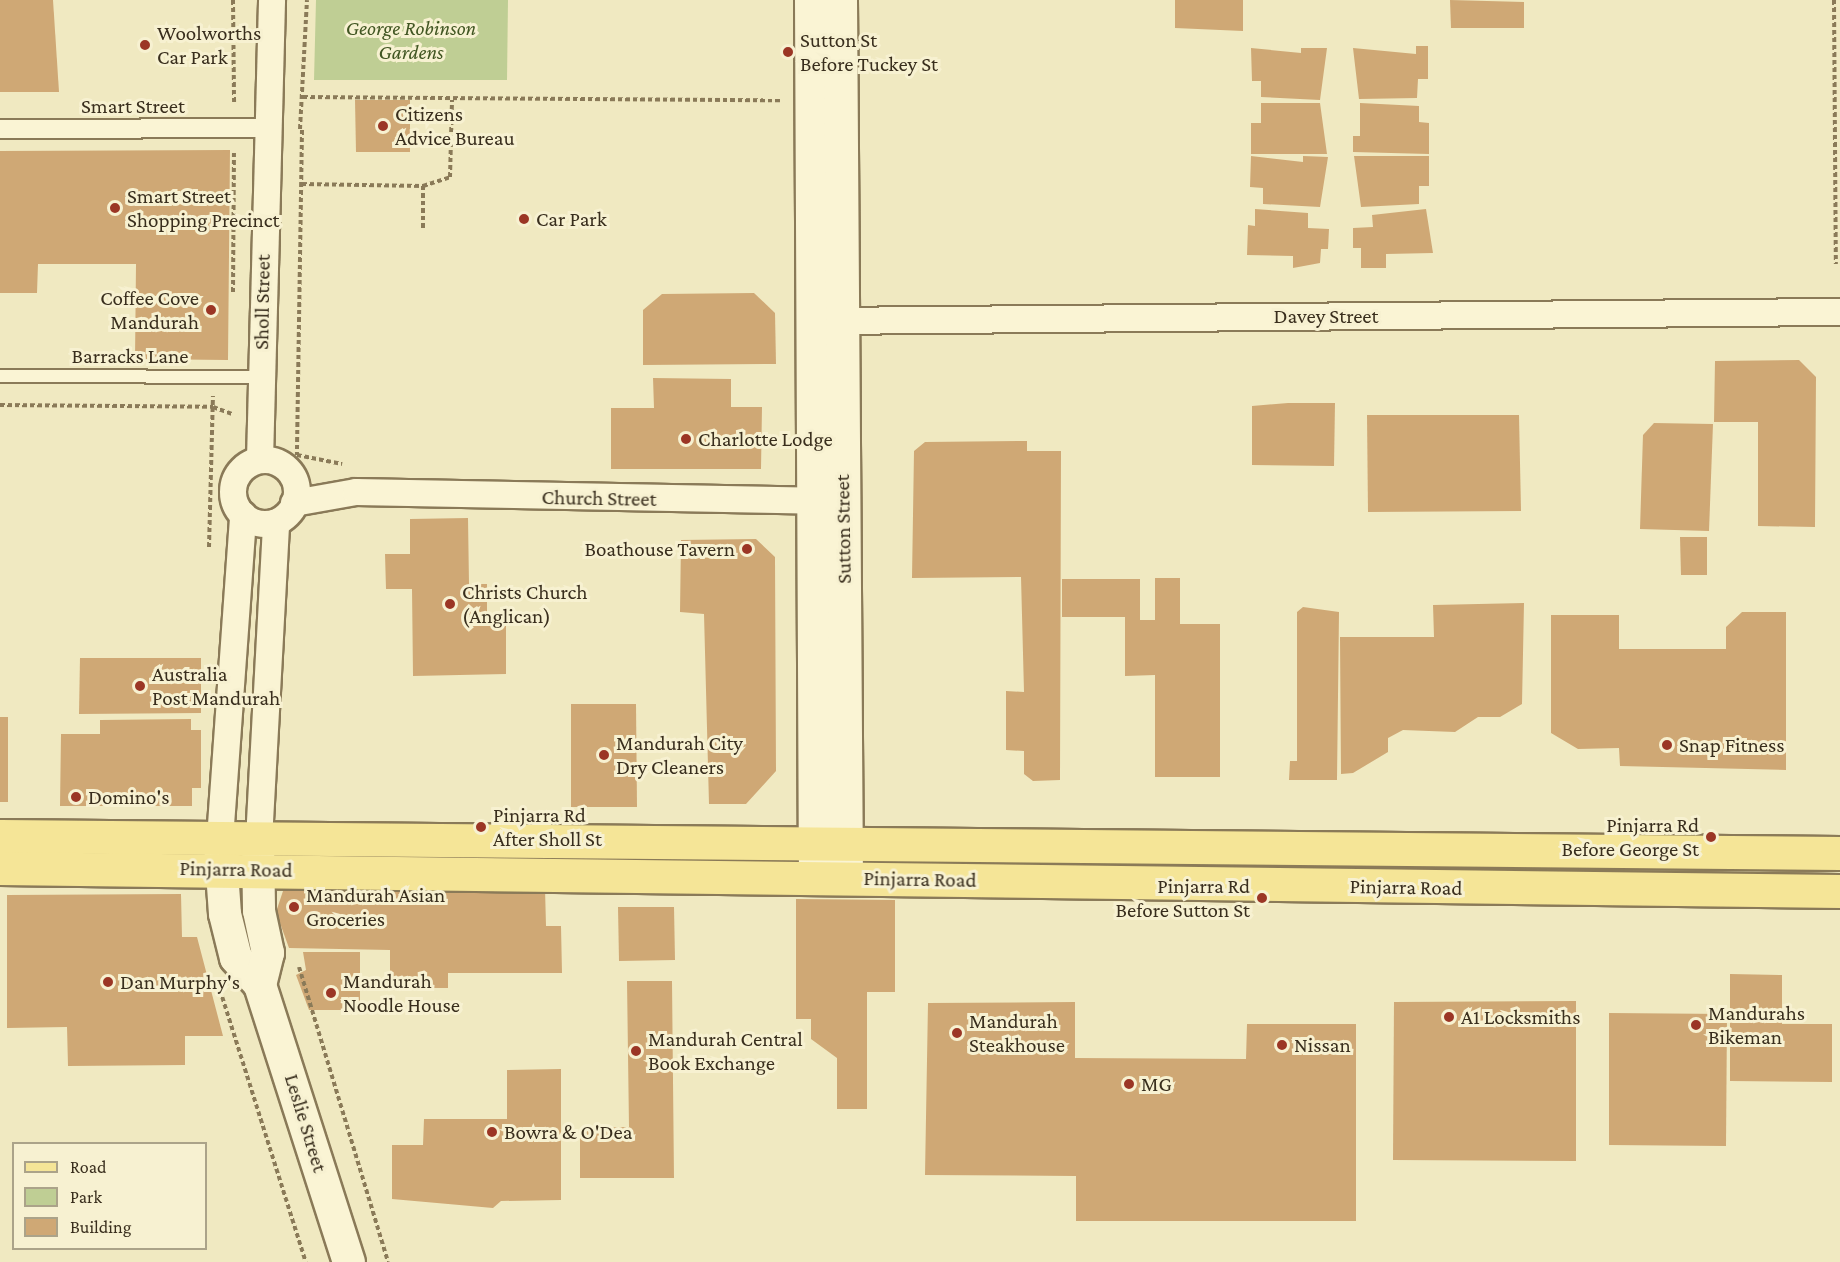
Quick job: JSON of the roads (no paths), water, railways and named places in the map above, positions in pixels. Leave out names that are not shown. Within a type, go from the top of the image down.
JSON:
[{"type":"main road","name":"Sutton Street","points":[[811,0],[811,100],[826,321]]},
{"type":"main road","name":"Sutton Street","points":[[830,878],[826,321],[840,0]]},
{"type":"main road","name":"Pinjarra Road","points":[[0,836],[220,854],[830,878],[1840,891]]},
{"type":"main road","name":"Pinjarra Road","points":[[257,855],[830,844],[1840,853]]},
{"type":"main road","name":"Pinjarra Road","points":[[0,868],[220,854]]},
{"type":"street","name":"Sholl Street","points":[[260,460],[266,129],[272,0]]},
{"type":"street","name":"Smart Street","points":[[0,129],[266,129]]},
{"type":"street","name":"Davey Street","points":[[826,321],[1840,312]]},
{"type":"street","points":[[220,854],[243,515],[233,488],[242,469],[260,460],[287,469],[296,489],[294,503],[276,522],[257,855],[268,953],[260,985]]},
{"type":"street","name":"Church Street","points":[[287,469],[356,492]]},
{"type":"street","name":"Church Street","points":[[294,503],[356,492],[827,501]]},
{"type":"street","points":[[243,515],[259,523],[276,522]]},
{"type":"street","name":"Leslie Street","points":[[220,854],[236,958],[260,985],[349,1262]]},
{"type":"lane","name":"Barracks Lane","points":[[0,376],[261,376]]},
{"type":"place","name":"Woolworths Car Park","points":[[145,45]]},
{"type":"place","name":"Sutton St Before Tuckey St","points":[[788,52]]},
{"type":"place","name":"Citizens Advice Bureau","points":[[383,126]]},
{"type":"place","name":"Smart Street Shopping Precinct","points":[[115,208]]},
{"type":"place","name":"Car Park","points":[[524,219]]},
{"type":"place","name":"Coffee Cove Mandurah","points":[[211,310]]},
{"type":"place","name":"Charlotte Lodge","points":[[686,439]]},
{"type":"place","name":"Boathouse Tavern","points":[[747,549]]},
{"type":"place","name":"Christs Church (Anglican)","points":[[450,604]]},
{"type":"place","name":"Australia Post Mandurah","points":[[140,686]]},
{"type":"place","name":"Snap Fitness","points":[[1667,745]]},
{"type":"place","name":"Mandurah City Dry Cleaners","points":[[604,755]]},
{"type":"place","name":"Domino's","points":[[76,797]]},
{"type":"place","name":"Pinjarra Rd After Sholl St","points":[[481,827]]},
{"type":"place","name":"Pinjarra Rd Before George St","points":[[1711,837]]},
{"type":"place","name":"Pinjarra Rd Before Sutton St","points":[[1262,898]]},
{"type":"place","name":"Mandurah Asian Groceries","points":[[294,907]]},
{"type":"place","name":"Dan Murphy's","points":[[108,982]]},
{"type":"place","name":"Mandurah Noodle House","points":[[331,993]]},
{"type":"place","name":"A1 Locksmiths","points":[[1449,1017]]},
{"type":"place","name":"Mandurahs Bikeman","points":[[1696,1025]]},
{"type":"place","name":"Mandurah Steakhouse","points":[[957,1033]]},
{"type":"place","name":"Nissan","points":[[1282,1045]]},
{"type":"place","name":"Mandurah Central Book Exchange","points":[[636,1051]]},
{"type":"place","name":"MG","points":[[1129,1084]]},
{"type":"place","name":"Bowra & O'Dea","points":[[492,1132]]},
{"type":"park label","name":"George Robinson Gardens","points":[[411,40]]}]
